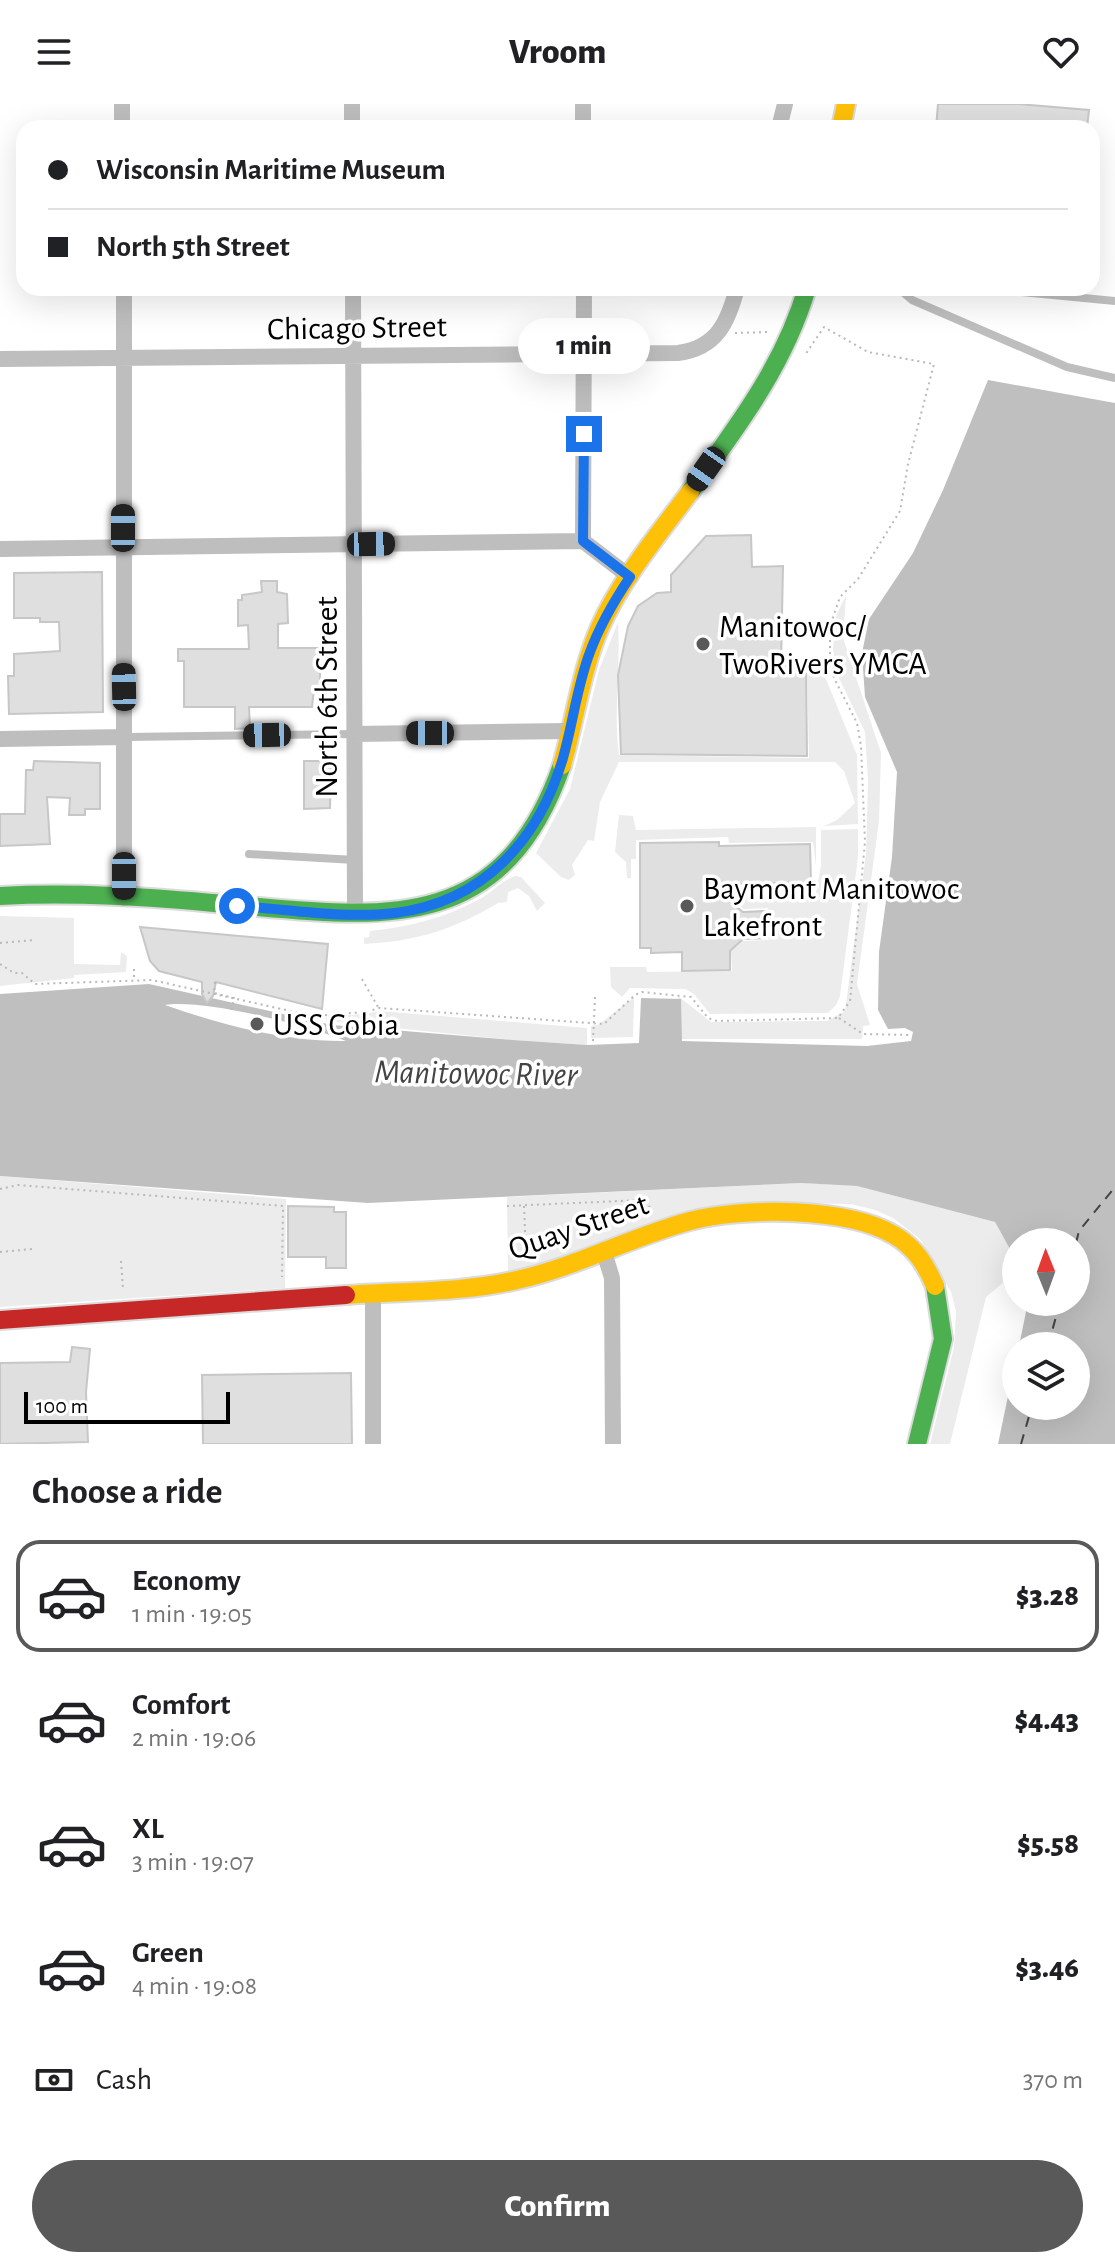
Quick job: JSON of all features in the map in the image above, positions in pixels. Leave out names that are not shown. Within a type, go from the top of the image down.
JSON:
[{"type":"main road","points":[[0,896],[124,898],[395,913],[432,904],[472,886],[499,866],[540,818],[552,791],[588,656],[604,619],[780,363],[804,296]]},
{"type":"main road","name":"Quay Street","points":[[0,1320],[373,1295],[525,1280],[666,1228],[718,1216],[850,1218],[889,1230],[906,1241],[929,1271],[943,1324],[941,1347],[917,1444]]},
{"type":"street","points":[[124,296],[124,898]]},
{"type":"street","name":"North 6th Street","points":[[353,296],[355,913]]},
{"type":"street","points":[[583,541],[584,296]]},
{"type":"street","name":"Chicago Street","points":[[0,359],[678,353],[711,341],[729,319],[735,296]]},
{"type":"street","points":[[0,549],[583,541],[630,577]]},
{"type":"street","points":[[354,734],[569,731]]},
{"type":"street","points":[[0,739],[125,737]]},
{"type":"street","points":[[604,1252],[612,1278],[613,1444]]},
{"type":"street","points":[[373,1295],[373,1444]]},
{"type":"lane","points":[[907,296],[1067,367],[1115,378]]},
{"type":"lane","points":[[1063,296],[1115,301]]},
{"type":"lane","points":[[125,737],[354,734]]},
{"type":"lane","points":[[249,854],[355,860]]},
{"type":"path","points":[[824,327],[868,352],[934,364],[908,464],[900,511],[858,579],[840,597],[830,626],[834,678],[857,723],[861,746],[865,842],[850,1001],[838,1018]]},
{"type":"path","points":[[731,333],[774,332]]},
{"type":"path","points":[[0,943],[34,940]]},
{"type":"path","points":[[0,964],[14,973],[22,973],[35,984],[152,980],[317,1017],[335,1012],[359,1015],[379,1008],[604,1024],[642,992],[681,993],[691,997],[708,1018],[717,1021],[838,1018],[863,1034],[910,1035]]},
{"type":"path","points":[[134,969],[134,980]]},
{"type":"path","points":[[362,979],[379,1008]]},
{"type":"path","points":[[215,982],[214,993],[234,998],[231,1012]]},
{"type":"path","points":[[593,1041],[595,997]]},
{"type":"path","points":[[0,1189],[18,1185],[283,1206],[282,1277]]},
{"type":"path","points":[[507,1206],[642,1200],[654,1212]]},
{"type":"path","points":[[524,1205],[527,1258]]},
{"type":"path","points":[[0,1252],[32,1249]]},
{"type":"path","points":[[121,1261],[123,1289]]},
{"type":"shaded area","points":[[846,595],[843,638],[881,753],[879,821],[857,984],[870,1025],[863,1026],[862,1039],[678,1039],[678,996],[711,1022],[827,1021],[845,1011],[866,854],[868,780],[865,732],[837,674],[833,649],[836,616]]},
{"type":"shaded area","points":[[618,622],[619,755],[809,758],[807,662],[819,662],[857,755],[858,824],[824,826],[837,820],[855,803],[844,771],[835,762],[619,762],[600,802],[594,841],[588,840],[572,865],[575,875],[569,880],[561,877],[536,853],[570,789],[599,670]]},
{"type":"shaded area","points":[[619,815],[633,816],[636,830],[816,827],[816,866],[813,842],[729,843],[728,837],[636,840],[636,859],[631,859],[631,878],[627,878],[626,862],[615,852]]},
{"type":"shaded area","points":[[858,829],[858,857],[840,996],[828,1013],[710,1014],[694,994],[685,989],[630,988],[622,997],[611,987],[610,967],[646,967],[647,972],[732,971],[731,951],[741,941],[769,940],[768,908],[744,909],[731,899],[731,892],[816,893],[821,866],[821,830]]},
{"type":"shaded area","points":[[515,876],[521,877],[545,903],[537,911],[529,896],[518,888],[508,892],[507,902],[498,903],[450,927],[418,937],[364,944],[364,938],[369,937],[370,931],[439,917],[478,900]]},
{"type":"shaded area","points":[[0,916],[74,918],[74,964],[120,965],[121,952],[127,956],[126,972],[74,975],[74,978],[0,986]]},
{"type":"shaded area","points":[[634,997],[633,1037],[591,1038],[591,1026],[598,1025]]},
{"type":"shaded area","points":[[379,1011],[587,1028],[587,1045],[327,1021],[325,1018]]},
{"type":"shaded area","points":[[0,1176],[286,1199],[285,1288],[0,1307]]},
{"type":"shaded area","points":[[801,1183],[857,1186],[995,1222],[1002,1235],[1002,1284],[986,1297],[950,1444],[930,1444],[954,1347],[956,1311],[951,1292],[920,1239],[893,1218],[851,1204],[777,1203],[508,1273],[507,1197]]},
{"type":"water","name":"Manitowoc River","points":[[988,380],[1115,403],[1115,1444],[998,1444],[1003,1420],[1090,1420],[1090,1332],[1022,1332],[1025,1316],[1090,1316],[1090,1228],[1002,1228],[1002,1235],[995,1222],[857,1186],[801,1183],[368,1203],[0,1176],[0,994],[149,984],[332,1025],[587,1045],[639,1043],[641,998],[681,999],[682,1041],[867,1046],[911,1041],[913,1032],[905,1028],[888,1029],[878,1010],[879,952],[892,857],[897,772],[865,697],[862,653],[869,619],[913,553],[943,490]],"holes":[[[165,1005],[204,1006],[256,1015],[346,1041],[300,1039],[254,1031]]]},
{"type":"building","points":[[938,104],[1018,104],[1089,110],[1088,120],[937,120]]},
{"type":"building","name":"Manitowoc/ TwoRivers YMCA","points":[[751,535],[752,567],[783,566],[781,666],[806,666],[807,756],[621,754],[618,675],[628,626],[638,606],[657,593],[671,592],[671,575],[706,536]]},
{"type":"building","points":[[102,572],[103,712],[9,714],[8,676],[14,676],[14,654],[60,651],[59,622],[14,618],[14,573]]},
{"type":"building","points":[[261,581],[277,581],[277,592],[287,594],[288,623],[278,624],[278,648],[320,648],[320,690],[314,690],[312,707],[249,707],[250,728],[235,729],[235,707],[184,707],[184,661],[178,661],[178,649],[249,649],[248,625],[238,626],[238,600],[242,600],[242,595],[262,592]]},
{"type":"building","points":[[34,761],[100,763],[100,809],[85,809],[85,815],[69,815],[70,798],[47,797],[50,844],[0,846],[0,814],[25,814],[26,770],[33,770]]},
{"type":"building","points":[[304,761],[331,761],[330,808],[304,809]]},
{"type":"building","name":"Baymont Manitowoc Lakefront","points":[[719,842],[719,846],[810,844],[811,882],[729,884],[729,901],[743,912],[767,911],[768,938],[743,939],[730,951],[730,970],[682,971],[682,952],[651,953],[651,948],[640,948],[640,843]]},
{"type":"building","points":[[140,927],[328,944],[322,1009],[216,982],[213,996],[207,1003],[202,994],[202,982],[159,971],[150,961]]},
{"type":"building","points":[[288,1206],[334,1207],[334,1212],[346,1212],[346,1268],[326,1268],[326,1257],[288,1257]]},
{"type":"building","points":[[72,1347],[90,1349],[86,1392],[88,1442],[0,1444],[0,1363],[70,1362]]},
{"type":"building","points":[[351,1373],[352,1444],[203,1444],[202,1375]]},
{"type":"ferry route","points":[[1081,1228],[1115,1187]]},
{"type":"ferry route","points":[[1052,1332],[1056,1316]]},
{"type":"ferry route","points":[[1021,1444],[1028,1420]]},
{"type":"traffic: fast","points":[[690,492],[758,395],[786,344],[804,296]]},
{"type":"traffic: fast","points":[[0,896],[112,896],[333,912],[382,912],[427,905],[468,889],[505,862],[536,822],[562,765]]},
{"type":"traffic: fast","points":[[917,1444],[943,1339],[935,1286]]},
{"type":"traffic: slow","points":[[843,120],[846,104]]},
{"type":"traffic: slow","points":[[562,765],[583,678],[600,627],[630,574],[690,492]]},
{"type":"traffic: slow","points":[[346,1295],[496,1284],[561,1268],[690,1221],[765,1212],[823,1215],[874,1226],[908,1245],[924,1264],[935,1286]]},
{"type":"traffic: jam","points":[[0,1320],[346,1295]]},
{"type":"place","name":"Manitowoc/ TwoRivers YMCA","points":[[703,644]]},
{"type":"place","name":"Baymont Manitowoc Lakefront","points":[[687,906]]},
{"type":"place","name":"USS Cobia","points":[[257,1024]]},
{"type":"route","points":[[237,906],[367,914],[395,913],[422,907],[442,901],[491,873],[515,851],[540,818],[563,758],[588,656],[604,619],[630,577],[583,541],[584,434]]}]
